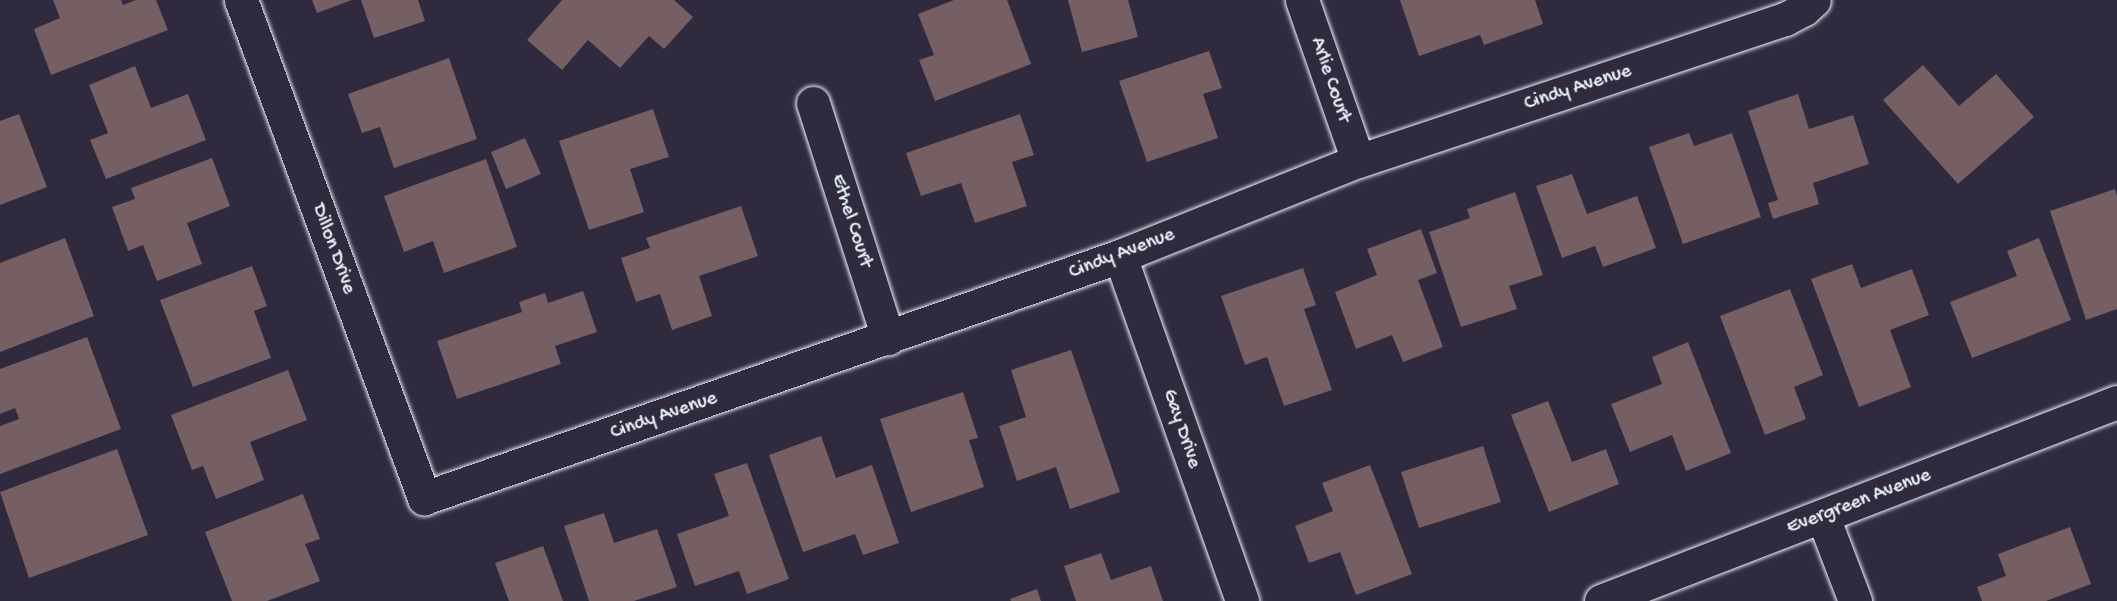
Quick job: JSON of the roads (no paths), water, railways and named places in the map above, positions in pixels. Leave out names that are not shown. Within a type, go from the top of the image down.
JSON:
[{"type":"street","name":"Dillon Drive","points":[[241,0],[424,498]]},
{"type":"street","name":"Arlie Court","points":[[1302,0],[1358,161]]},
{"type":"street","name":"Cindy Avenue","points":[[424,498],[1120,256],[1358,161],[1785,19],[1804,9],[1814,0]]},
{"type":"street","name":"Ethel Court","points":[[813,104],[888,338]]},
{"type":"street","name":"Gay Drive","points":[[1120,256],[1242,601]]},
{"type":"street","name":"Evergreen Avenue","points":[[1600,601],[2117,402]]},
{"type":"street","points":[[1823,517],[1855,601]]}]
